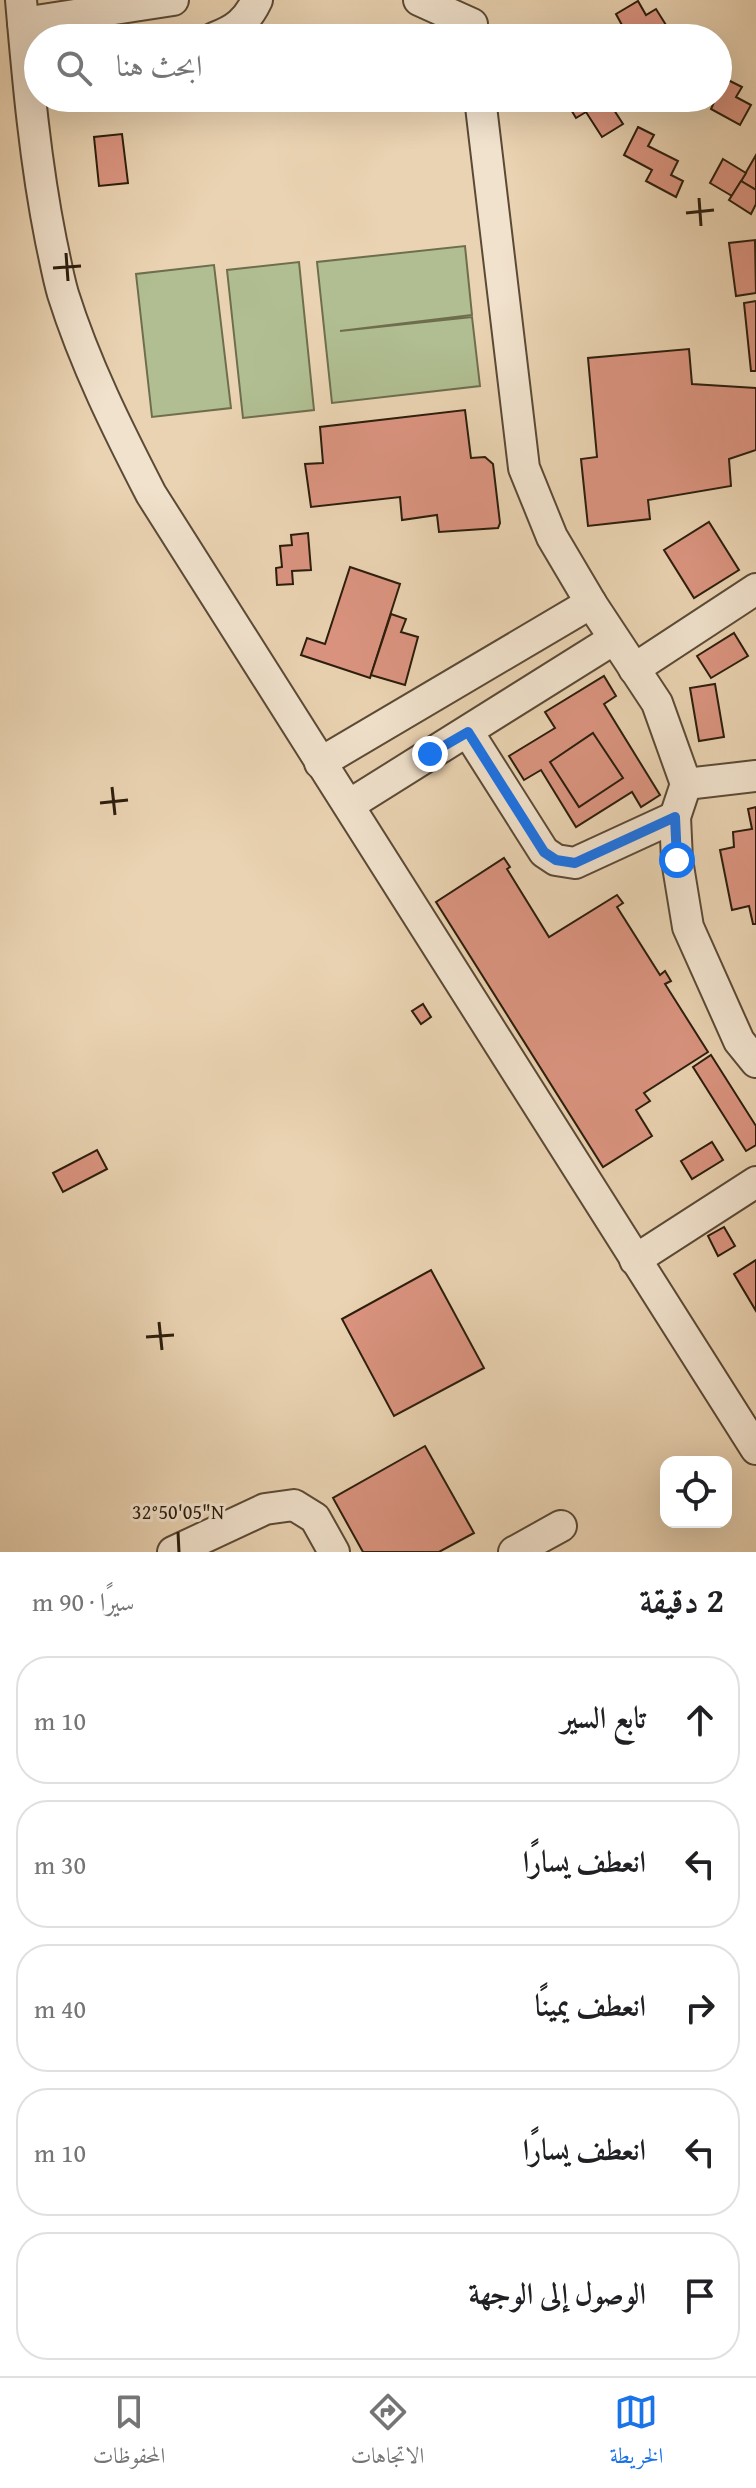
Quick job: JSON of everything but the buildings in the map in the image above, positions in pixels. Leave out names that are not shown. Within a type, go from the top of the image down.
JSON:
[{"type":"street","points":[[22,11],[173,0]]},
{"type":"street","points":[[241,24],[250,16],[257,0]]},
{"type":"street","points":[[419,0],[472,21]]},
{"type":"street","points":[[35,112],[41,191],[62,292],[111,416],[151,494],[756,1449]]},
{"type":"street","points":[[482,112],[524,468],[552,537],[657,703],[686,784],[675,817],[677,860],[688,927],[739,1041],[756,1062]]},
{"type":"street","points":[[634,669],[756,589]]},
{"type":"street","points":[[320,763],[591,603]]},
{"type":"street","points":[[349,805],[614,639]]},
{"type":"street","points":[[468,732],[544,852],[556,860],[575,863],[675,817]]},
{"type":"street","points":[[686,784],[756,776]]},
{"type":"street","points":[[635,1260],[756,1182]]},
{"type":"street","points":[[173,1552],[265,1509],[294,1505],[315,1518],[334,1552]]},
{"type":"street","points":[[514,1552],[561,1526]]},
{"type":"green space","points":[[465,246],[472,315],[340,331],[472,317],[480,386],[332,403],[317,262]]},
{"type":"green space","points":[[299,262],[314,410],[243,418],[227,270]]},
{"type":"green space","points":[[214,265],[231,408],[152,417],[136,274]]},
{"type":"route","points":[[430,754],[468,732],[544,852],[556,860],[575,863],[675,817],[677,860]]}]
